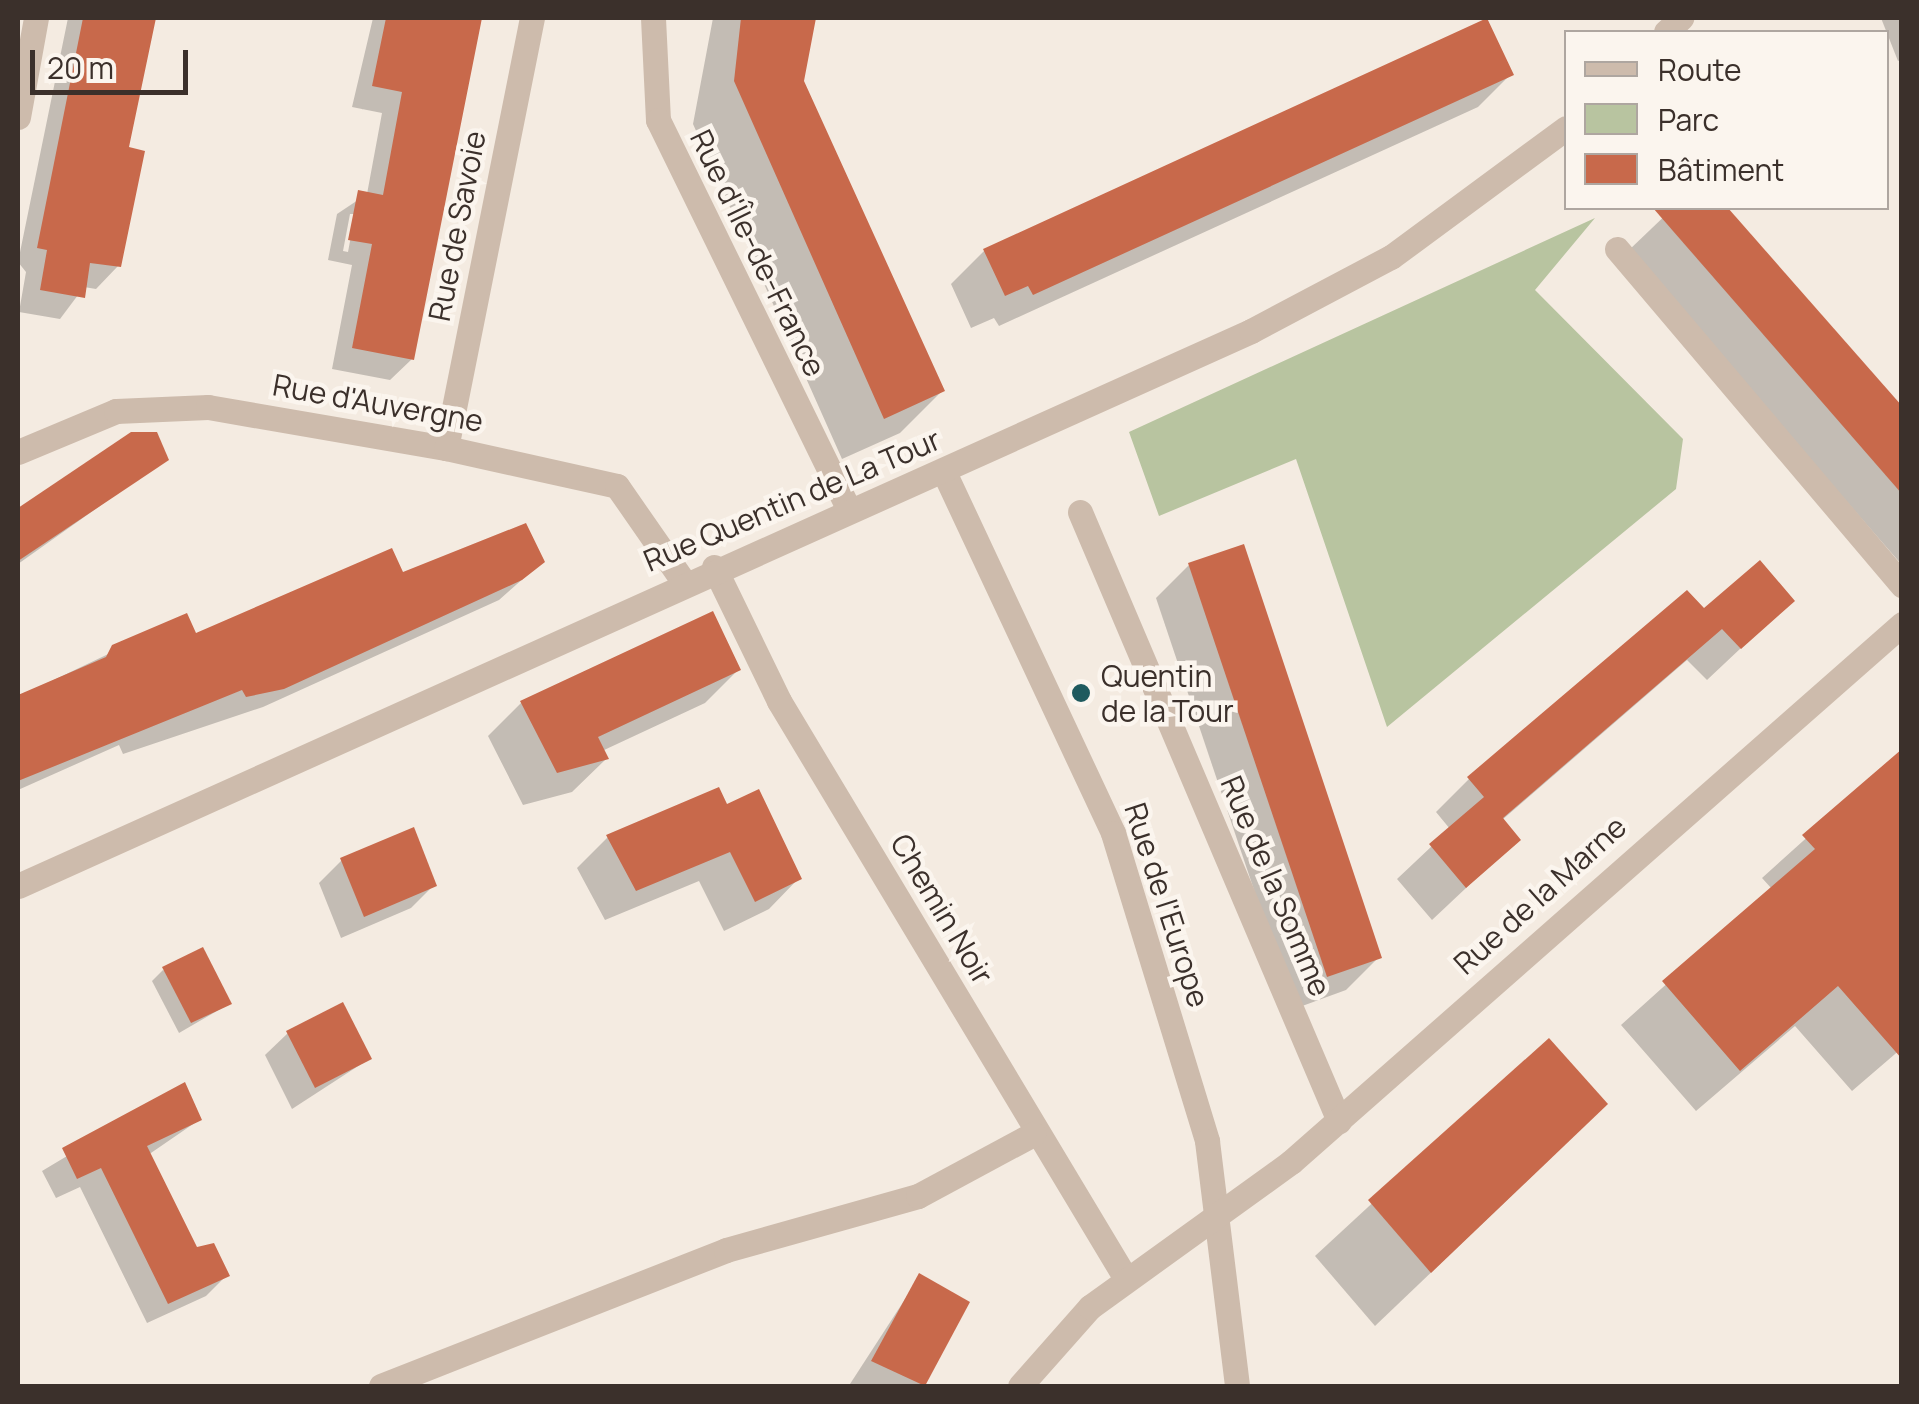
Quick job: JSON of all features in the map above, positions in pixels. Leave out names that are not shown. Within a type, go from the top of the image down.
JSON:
[{"type":"street","points":[[18,117],[36,18]]},
{"type":"street","name":"Rue de Savoie","points":[[446,448],[532,18]]},
{"type":"street","name":"Rue d'Île-de-France","points":[[653,18],[658,120],[846,506]]},
{"type":"street","name":"Rue Quentin de La Tour","points":[[18,886],[846,506],[944,472],[1391,258],[1564,129]]},
{"type":"street","points":[[1618,249],[1902,586]]},
{"type":"street","name":"Rue d'Auvergne","points":[[18,452],[116,411],[208,407],[446,448],[617,486],[683,581]]},
{"type":"street","name":"Rue de l'Europe","points":[[944,472],[1113,833],[1202,1124],[1218,1208],[1237,1386]]},
{"type":"street","name":"Rue de la Somme","points":[[1080,512],[1339,1120]]},
{"type":"street","name":"Chemin Noir","points":[[714,567],[779,701],[1032,1134],[1125,1277]]},
{"type":"street","name":"Rue de la Marne","points":[[1020,1386],[1125,1277],[1339,1120],[1902,624]]},
{"type":"street","points":[[381,1386],[726,1250],[918,1196],[1032,1134]]},
{"type":"green space","points":[[1595,218],[1535,290],[1683,439],[1676,489],[1387,727],[1296,459],[1159,516],[1129,432]]},
{"type":"building","points":[[83,18],[156,18],[129,147],[145,151],[121,267],[90,263],[85,298],[40,290],[47,250],[37,248]]},
{"type":"building","points":[[386,18],[482,18],[414,360],[352,348],[372,244],[348,240],[358,190],[383,195],[402,92],[372,86]]},
{"type":"building","points":[[741,18],[816,18],[804,81],[945,391],[884,419],[734,81]]},
{"type":"building","points":[[1487,18],[1514,75],[1033,295],[1028,286],[1005,296],[983,249]]},
{"type":"building","points":[[1655,210],[1730,210],[1902,406],[1902,494]]},
{"type":"building","points":[[131,432],[157,432],[169,460],[18,561],[18,508]]},
{"type":"building","points":[[526,523],[545,562],[522,580],[284,689],[246,697],[242,690],[18,781],[18,695],[106,657],[112,645],[187,613],[196,633],[392,548],[403,572]]},
{"type":"building","points":[[1244,544],[1382,958],[1327,977],[1188,563]]},
{"type":"building","points":[[1760,560],[1795,601],[1741,649],[1722,629],[1503,818],[1521,840],[1466,888],[1429,844],[1484,797],[1467,777],[1687,590],[1704,608]]},
{"type":"building","points":[[713,611],[741,670],[598,737],[609,759],[557,773],[520,701]]},
{"type":"building","points":[[1902,749],[1902,1059],[1838,986],[1740,1071],[1662,981],[1815,849],[1802,835]]},
{"type":"building","points":[[719,787],[727,804],[759,789],[802,879],[755,902],[730,852],[636,891],[606,835]]},
{"type":"building","points":[[414,827],[437,886],[364,917],[340,858]]},
{"type":"building","points":[[203,947],[232,1004],[191,1023],[162,967]]},
{"type":"building","points":[[343,1002],[372,1059],[315,1088],[286,1031]]},
{"type":"building","points":[[1549,1038],[1608,1104],[1431,1273],[1368,1200]]},
{"type":"building","points":[[185,1082],[202,1120],[147,1146],[197,1247],[214,1243],[230,1276],[168,1304],[101,1168],[77,1179],[62,1148]]},
{"type":"building","points":[[919,1273],[970,1302],[925,1386],[871,1361]]},
{"type":"place","name":"Quentin de la Tour","points":[[1081,693]]}]
